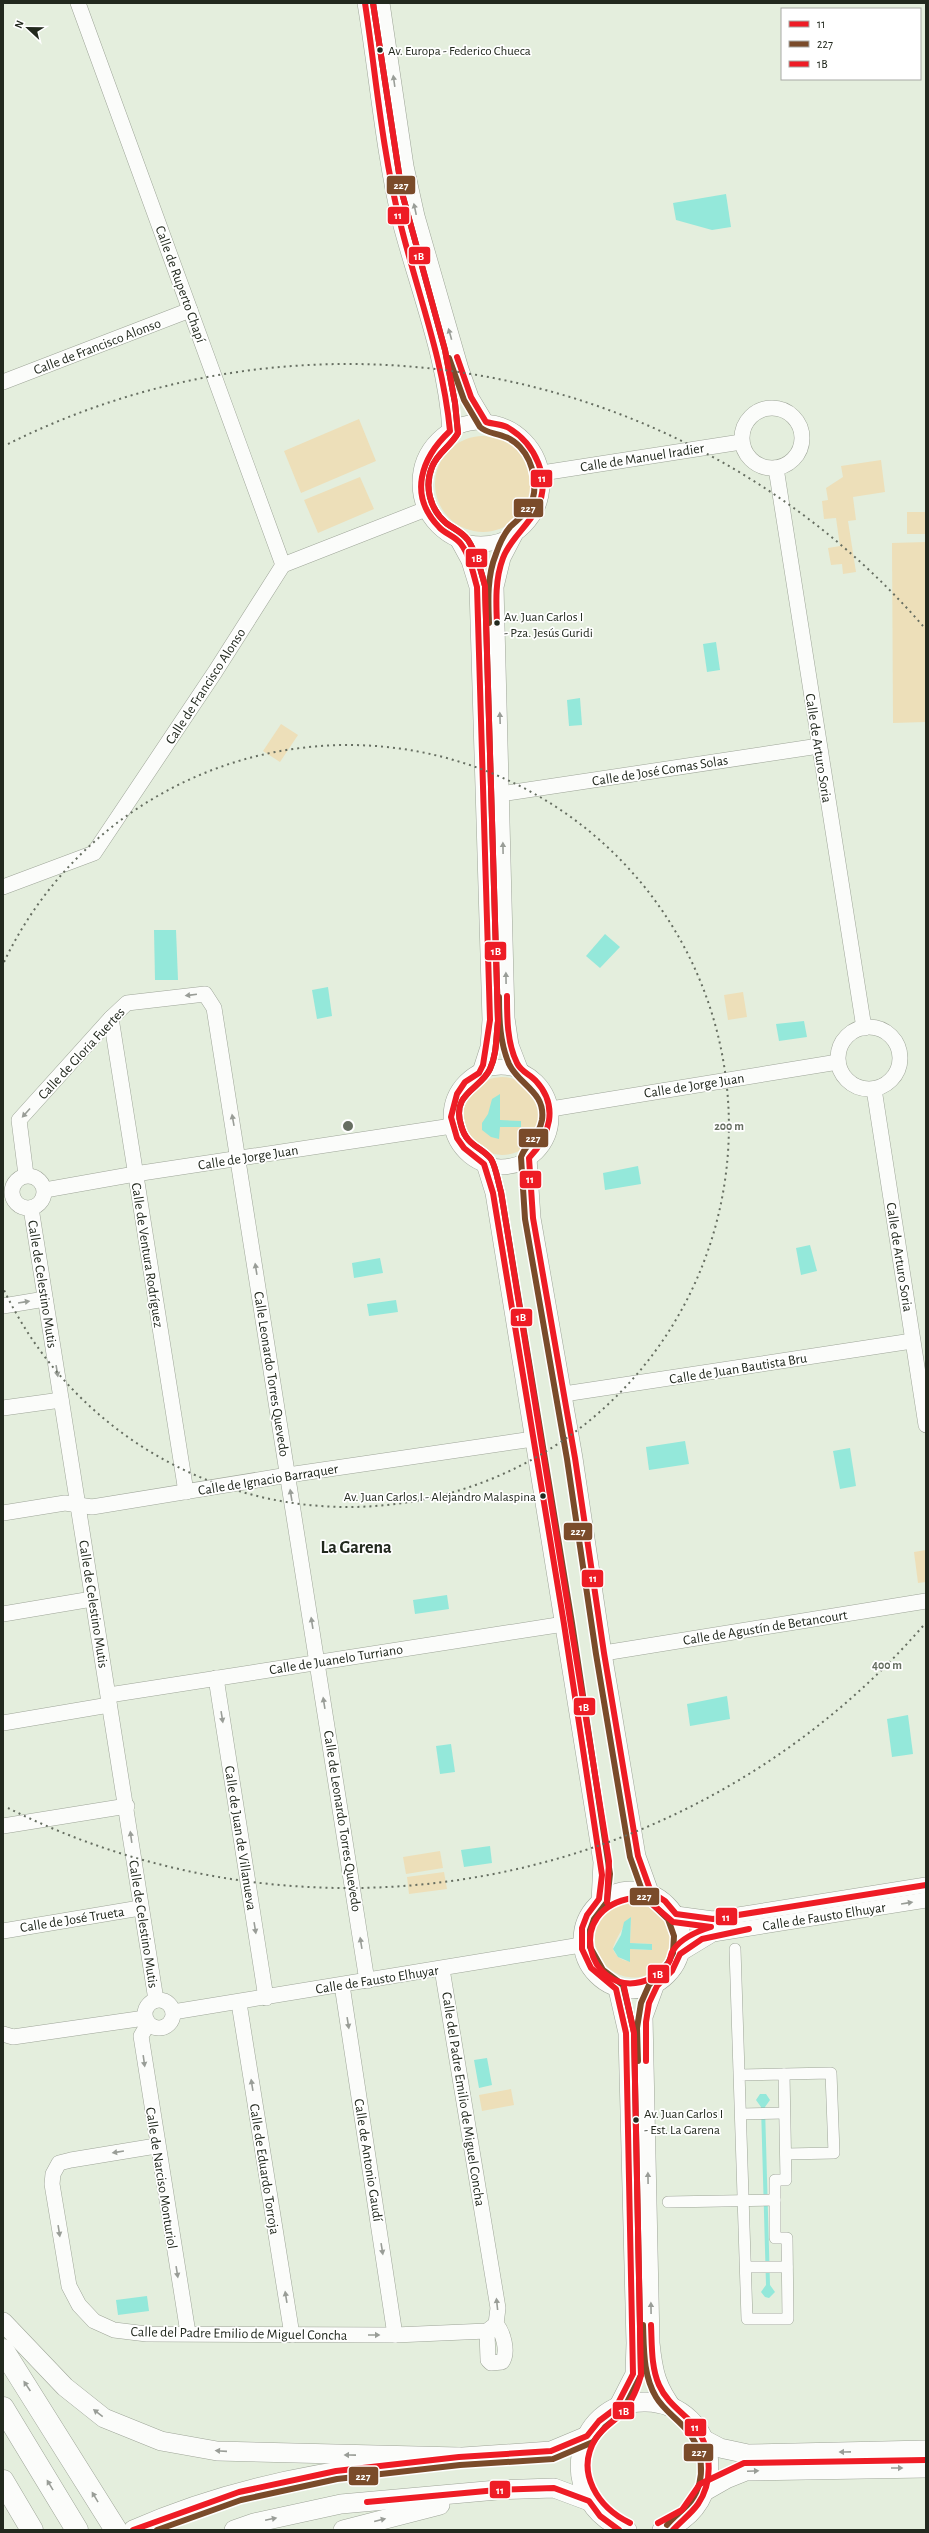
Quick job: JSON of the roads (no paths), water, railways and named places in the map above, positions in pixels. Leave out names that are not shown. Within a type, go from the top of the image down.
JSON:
[{"type":"highway","points":[[3,2350],[116,2530]]},
{"type":"highway","points":[[3,2408],[77,2530]]},
{"type":"highway","points":[[3,2481],[32,2530]]},
{"type":"street","name":"Calle de Ruperto Chapí","points":[[78,3],[283,566]]},
{"type":"street","points":[[365,3],[390,170],[400,221],[443,376],[450,431]]},
{"type":"street","points":[[382,3],[406,166],[417,216],[460,369],[471,397],[486,422]]},
{"type":"street","name":"Calle de Francisco Alonso","points":[[3,382],[190,310]]},
{"type":"street","points":[[772,408],[782,410],[792,415],[798,423],[802,442],[793,460],[776,468],[762,466],[749,459],[742,442],[742,431],[746,422],[758,412],[772,408]]},
{"type":"street","points":[[515,535],[495,543],[477,545],[457,540],[439,528],[426,509],[421,492],[421,474],[426,457],[436,442],[450,431],[467,424],[486,422],[506,427],[523,438],[535,452],[542,472],[542,490],[538,507],[529,522],[515,535],[503,558],[496,587],[507,1018],[511,1045],[521,1071]]},
{"type":"street","name":"Calle de Manuel Iradier","points":[[542,472],[742,442]]},
{"type":"street","name":"Calle de Arturo Soria","points":[[776,468],[864,1028]]},
{"type":"street","points":[[283,566],[426,509]]},
{"type":"street","points":[[457,540],[469,561],[477,588],[490,1020],[488,1047],[480,1072]]},
{"type":"street","name":"Calle de Francisco Alonso","points":[[3,887],[94,852],[215,672],[283,566]]},
{"type":"street","name":"Calle de José Comas Solas","points":[[501,794],[819,746]]},
{"type":"street","name":"Calle de Gloria Fuertes","points":[[26,1175],[19,1120],[111,1018],[127,1003],[205,994],[214,1008],[239,1158]]},
{"type":"street","name":"Calle de Ventura Rodríguez","points":[[111,1018],[186,1492]]},
{"type":"street","points":[[874,1027],[887,1033],[897,1044],[900,1053],[900,1063],[892,1081],[874,1089],[855,1086],[841,1072],[838,1062],[842,1044],[851,1034],[864,1028],[874,1027]]},
{"type":"street","name":"Calle de Jorge Juan","points":[[551,1109],[838,1062]]},
{"type":"street","points":[[493,1067],[508,1067],[521,1071],[535,1080],[545,1093],[551,1109],[551,1123],[547,1137],[540,1149],[529,1158],[515,1165],[499,1167],[484,1164],[465,1151],[458,1142],[452,1126],[452,1110],[457,1094],[466,1081],[480,1072],[493,1067]]},
{"type":"street","name":"Calle de Arturo Soria","points":[[874,1089],[926,1425]]},
{"type":"street","name":"Calle de Jorge Juan","points":[[45,1190],[135,1174],[452,1126]]},
{"type":"street","name":"Calle Leonardo Torres Quevedo","points":[[239,1158],[318,1662]]},
{"type":"street","points":[[529,1158],[532,1218],[564,1394],[604,1653],[638,1856],[651,1892]]},
{"type":"street","points":[[484,1164],[493,1193],[564,1624],[601,1862],[599,1902]]},
{"type":"street","points":[[26,1175],[33,1176],[43,1182],[45,1190],[40,1204],[31,1208],[20,1206],[8,1199],[18,1179],[26,1175]]},
{"type":"street","name":"Calle de Celestino Mutis","points":[[31,1208],[92,1599],[127,1806],[140,1908],[156,2000]]},
{"type":"street","points":[[3,1306],[46,1299]]},
{"type":"street","name":"Calle de Juan Bautista Bru","points":[[564,1394],[912,1341]]},
{"type":"street","points":[[3,1408],[61,1400]]},
{"type":"street","name":"Calle de Ignacio Barraquer","points":[[3,1513],[65,1503],[92,1507],[288,1475],[533,1439]]},
{"type":"street","points":[[3,1614],[92,1599]]},
{"type":"street","name":"Calle de Agustín de Betancourt","points":[[604,1653],[926,1600]]},
{"type":"street","name":"Calle de Juanelo Turriano","points":[[3,1723],[216,1678],[564,1624]]},
{"type":"street","name":"Calle de Leonardo Torres Quevedo","points":[[318,1662],[367,1981]]},
{"type":"street","name":"Calle de Juan de Villanueva","points":[[216,1678],[266,1998]]},
{"type":"street","points":[[3,1826],[127,1806]]},
{"type":"street","name":"Calle de Fausto Elhuyar","points":[[676,1914],[713,1919],[926,1885]]},
{"type":"street","points":[[635,1889],[651,1892],[665,1901],[676,1914],[682,1932],[680,1954],[670,1974],[657,1984],[637,1990],[616,1989],[603,1982],[592,1972],[585,1960],[581,1945],[582,1931],[586,1918],[599,1902],[619,1891],[635,1889]]},
{"type":"street","name":"Calle de Fausto Elhuyar","points":[[680,1954],[713,1934],[926,1900]]},
{"type":"street","name":"Calle de José Trueta","points":[[3,1930],[140,1908]]},
{"type":"street","name":"Calle de Fausto Elhuyar","points":[[173,2012],[239,2003],[581,1945]]},
{"type":"street","points":[[735,1949],[745,2200],[747,2319],[788,2319],[787,2238],[775,2238],[768,2200],[774,2180],[786,2180],[784,2074]]},
{"type":"street","name":"Calle del Padre Emilio de Miguel Concha","points":[[156,2146],[59,2163],[53,2174],[52,2184],[69,2286],[79,2305],[94,2321],[114,2330],[147,2334],[188,2333],[395,2336],[491,2327],[498,2308],[442,1969]]},
{"type":"street","points":[[657,1984],[645,2017],[652,2343],[655,2374],[663,2393],[676,2410],[692,2423],[703,2439],[710,2465],[705,2491],[694,2509],[676,2526],[662,2530]]},
{"type":"street","name":"Calle de Antonio Gaudí","points":[[342,1985],[395,2336]]},
{"type":"street","points":[[616,1989],[626,2033],[634,2343],[633,2374],[616,2409]]},
{"type":"street","points":[[6,2039],[146,2021],[156,2029],[163,2028],[169,2025],[173,2012],[171,2006],[164,2001],[156,2000],[149,2003],[145,2010],[146,2021]]},
{"type":"street","name":"Calle de Eduardo Torroja","points":[[239,2003],[292,2335]]},
{"type":"street","name":"Calle de Narciso Monturiol","points":[[146,2021],[141,2036],[156,2146],[188,2333]]},
{"type":"street","points":[[740,2075],[831,2073],[834,2153],[786,2154]]},
{"type":"street","points":[[741,2114],[784,2113]]},
{"type":"street","points":[[668,2202],[768,2200]]},
{"type":"street","points":[[746,2267],[788,2267]]},
{"type":"street","points":[[3,2322],[65,2387],[104,2418],[162,2441],[217,2451],[460,2457]]},
{"type":"street","points":[[621,2529],[600,2516],[589,2502],[581,2480],[580,2469],[582,2452],[587,2436],[599,2420],[625,2405],[646,2402],[676,2410]]},
{"type":"street","points":[[140,2527],[239,2492],[288,2480],[336,2471],[460,2457],[551,2451],[587,2436]]},
{"type":"street","points":[[703,2439],[720,2448],[748,2454],[926,2450]]},
{"type":"street","points":[[705,2491],[726,2479],[746,2471],[926,2468]]},
{"type":"street","points":[[234,2530],[254,2523],[341,2504],[497,2490],[554,2488],[589,2502]]},
{"type":"street","points":[[343,2530],[497,2490]]},
{"type":"water","points":[[726,194],[731,227],[712,230],[676,220],[673,203]]},
{"type":"water","points":[[716,642],[720,670],[707,672],[703,644]]},
{"type":"water","points":[[580,698],[582,725],[569,726],[567,700]]},
{"type":"water","points":[[154,930],[176,930],[178,980],[155,980]]},
{"type":"water","points":[[605,934],[620,947],[600,968],[586,956]]},
{"type":"water","points":[[328,987],[332,1016],[317,1019],[312,990]]},
{"type":"water","points":[[804,1021],[807,1037],[779,1041],[776,1024]]},
{"type":"water","points":[[500,1094],[500,1120],[521,1121],[521,1127],[500,1127],[499,1139],[491,1137],[482,1130],[482,1123],[488,1114],[492,1099]]},
{"type":"water","points":[[638,1166],[641,1184],[605,1190],[603,1173]]},
{"type":"water","points":[[810,1245],[817,1271],[801,1275],[796,1248]]},
{"type":"water","points":[[380,1258],[383,1273],[354,1278],[352,1263]]},
{"type":"water","points":[[396,1300],[398,1312],[369,1316],[367,1304]]},
{"type":"water","points":[[685,1441],[689,1464],[649,1470],[646,1447]]},
{"type":"water","points":[[850,1448],[856,1486],[840,1489],[833,1451]]},
{"type":"water","points":[[447,1595],[449,1609],[415,1614],[413,1600]]},
{"type":"water","points":[[727,1696],[730,1719],[690,1726],[687,1704]]},
{"type":"water","points":[[908,1715],[913,1754],[892,1757],[887,1719]]},
{"type":"water","points":[[451,1744],[455,1772],[440,1774],[436,1746]]},
{"type":"water","points":[[490,1846],[492,1863],[464,1867],[461,1850]]},
{"type":"water","points":[[631,1917],[630,1943],[652,1944],[652,1950],[630,1949],[630,1962],[618,1957],[613,1949],[621,1935],[624,1922]]},
{"type":"water","points":[[487,2058],[492,2085],[479,2088],[474,2060]]},
{"type":"water","points":[[760,2094],[766,2094],[770,2100],[765,2107],[770,2285],[775,2292],[769,2298],[765,2297],[761,2292],[766,2285],[761,2107],[756,2100]]},
{"type":"water","points":[[147,2296],[149,2311],[118,2315],[116,2300]]},
{"type":"place","name":"Av. Europa - Federico Chueca","points":[[380,50]]},
{"type":"place","name":"Av. Juan Carlos I - Pza. Jesús Guridi","points":[[497,623]]},
{"type":"place","name":"Av. Juan Carlos I - Alejandro Malaspina","points":[[543,1496]]},
{"type":"place","name":"Av. Juan Carlos I - Est. La Garena","points":[[636,2120]]},
{"type":"district","name":"La Garena","points":[[356,1547]]}]
